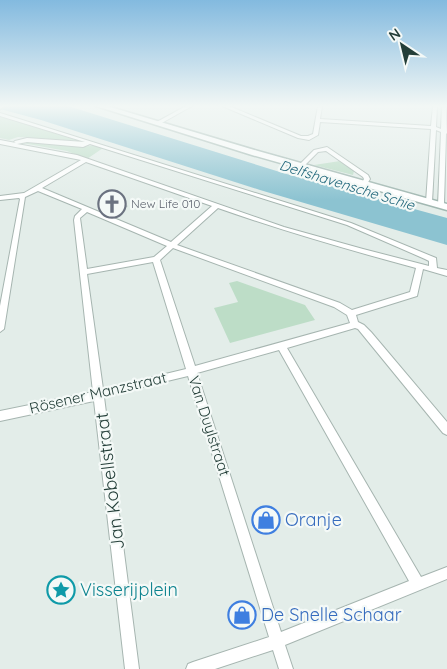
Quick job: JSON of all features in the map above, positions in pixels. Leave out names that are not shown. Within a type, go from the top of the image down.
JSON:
[{"type":"street","points":[[75,137],[349,224],[428,257],[433,260],[433,270]]},
{"type":"street","points":[[205,137],[444,206],[445,137]]},
{"type":"street","points":[[429,202],[433,137]]},
{"type":"street","points":[[11,143],[27,140],[83,145],[90,142]]},
{"type":"street","points":[[0,142],[85,160],[314,238],[447,273]]},
{"type":"street","points":[[301,166],[316,151],[327,149],[366,176],[365,183]]},
{"type":"street","points":[[433,154],[444,156]]},
{"type":"street","points":[[0,198],[22,196],[85,160]]},
{"type":"street","points":[[37,188],[171,245],[337,305],[351,313],[354,324],[361,326],[443,419],[447,430]]},
{"type":"street","points":[[0,329],[22,196]]},
{"type":"street","points":[[84,272],[156,259],[216,206]]},
{"type":"street","name":"Jan Kobellstraat","points":[[86,209],[77,216],[132,669]]},
{"type":"street","name":"Van Duylstraat","points":[[156,259],[286,669]]},
{"type":"street","points":[[351,313],[414,294],[420,267]]},
{"type":"street","name":"Rösener Manzstraat","points":[[0,416],[192,371],[351,327],[354,324]]},
{"type":"street","points":[[282,347],[418,584]]},
{"type":"street","points":[[193,669],[277,641],[447,573]]},
{"type":"green space","points":[[0,137],[17,137],[9,140]]},
{"type":"green space","points":[[21,137],[67,137],[79,141]]},
{"type":"green space","points":[[24,141],[83,147],[95,145],[103,148],[87,159],[67,151],[22,143]]},
{"type":"green space","points":[[340,161],[354,171],[353,175],[314,165]]},
{"type":"green space","points":[[237,281],[305,305],[315,320],[230,343],[214,308],[238,302],[229,283]]},
{"type":"water","points":[[95,137],[168,137],[283,173],[447,218],[447,245],[260,190]]},
{"type":"building","name":"New Life 010","points":[[106,197],[128,206],[119,212],[97,203]]},
{"type":"place","name":"New Life 010","points":[[112,204]]},
{"type":"place","name":"Oranje","points":[[266,520]]},
{"type":"place","name":"Visserijplein","points":[[61,590]]},
{"type":"place","name":"De Snelle Schaar","points":[[242,615]]},
{"type":"water label","name":"Delfshavensche Schie","points":[[347,185]]}]
